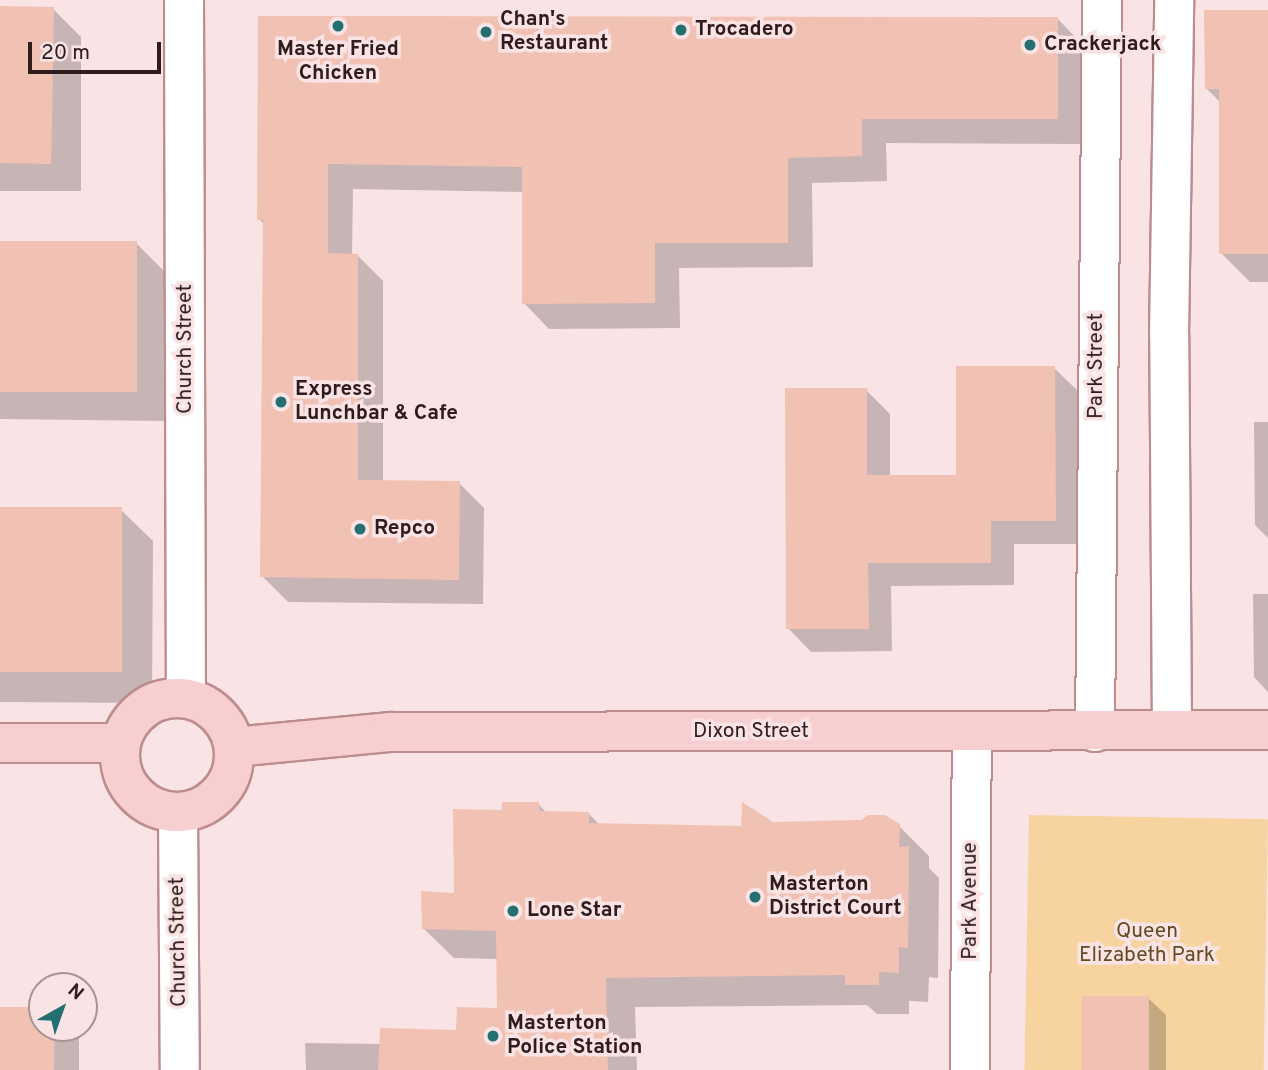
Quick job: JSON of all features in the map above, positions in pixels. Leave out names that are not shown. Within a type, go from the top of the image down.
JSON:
[{"type":"main road","points":[[165,698],[186,698],[209,706],[226,725],[234,747],[233,770],[220,794],[200,808],[178,813],[156,810],[135,796],[125,782],[119,763],[120,743],[128,723],[145,706],[165,698]]},
{"type":"main road","name":"Dixon Street","points":[[234,747],[391,733],[1268,730]]},
{"type":"main road","points":[[0,743],[120,743]]},
{"type":"street","name":"Church Street","points":[[184,0],[186,698]]},
{"type":"street","name":"Park Street","points":[[1096,732],[1102,0]]},
{"type":"street","points":[[1172,730],[1169,335],[1174,0]]},
{"type":"street","name":"Park Avenue","points":[[970,1070],[972,731]]},
{"type":"street","name":"Church Street","points":[[178,813],[180,1070]]},
{"type":"green space","name":"Queen Elizabeth Park","points":[[1029,815],[1268,819],[1264,1070],[1025,1070]]},
{"type":"building","points":[[0,6],[54,7],[51,164],[0,163]]},
{"type":"building","points":[[1204,10],[1268,10],[1268,254],[1219,254],[1219,89],[1205,89]]},
{"type":"building","points":[[258,16],[1058,17],[1058,119],[862,119],[862,156],[788,158],[788,243],[655,243],[655,303],[522,304],[522,167],[328,164],[328,253],[358,254],[358,480],[460,481],[459,580],[260,577],[263,220],[257,220]]},
{"type":"building","points":[[0,241],[137,241],[137,392],[0,392]]},
{"type":"building","points":[[956,366],[1055,366],[1056,521],[991,521],[991,563],[868,563],[869,629],[786,629],[785,388],[867,388],[867,475],[956,475]]},
{"type":"building","points":[[0,507],[122,507],[122,672],[0,672]]},
{"type":"building","points":[[502,802],[539,802],[540,811],[589,812],[589,823],[741,826],[742,802],[773,822],[861,820],[868,815],[885,815],[900,824],[899,847],[909,846],[908,948],[899,947],[899,973],[879,972],[879,985],[845,985],[845,975],[606,978],[608,1070],[378,1070],[380,1028],[456,1030],[457,1007],[497,1008],[496,931],[422,929],[421,891],[454,893],[453,809],[502,810]]},
{"type":"building","points":[[1082,996],[1149,996],[1149,1070],[1082,1070]]},
{"type":"building","points":[[0,1007],[28,1007],[28,1042],[55,1042],[54,1070],[0,1070]]},
{"type":"place","name":"Master Fried Chicken","points":[[338,26]]},
{"type":"place","name":"Trocadero","points":[[681,30]]},
{"type":"place","name":"Chan's Restaurant","points":[[486,32]]},
{"type":"place","name":"Crackerjack","points":[[1030,45]]},
{"type":"place","name":"Express Lunchbar & Cafe","points":[[281,402]]},
{"type":"place","name":"Repco","points":[[360,529]]},
{"type":"place","name":"Masterton District Court","points":[[755,897]]},
{"type":"place","name":"Lone Star","points":[[513,911]]},
{"type":"place","name":"Masterton Police Station","points":[[493,1036]]}]
